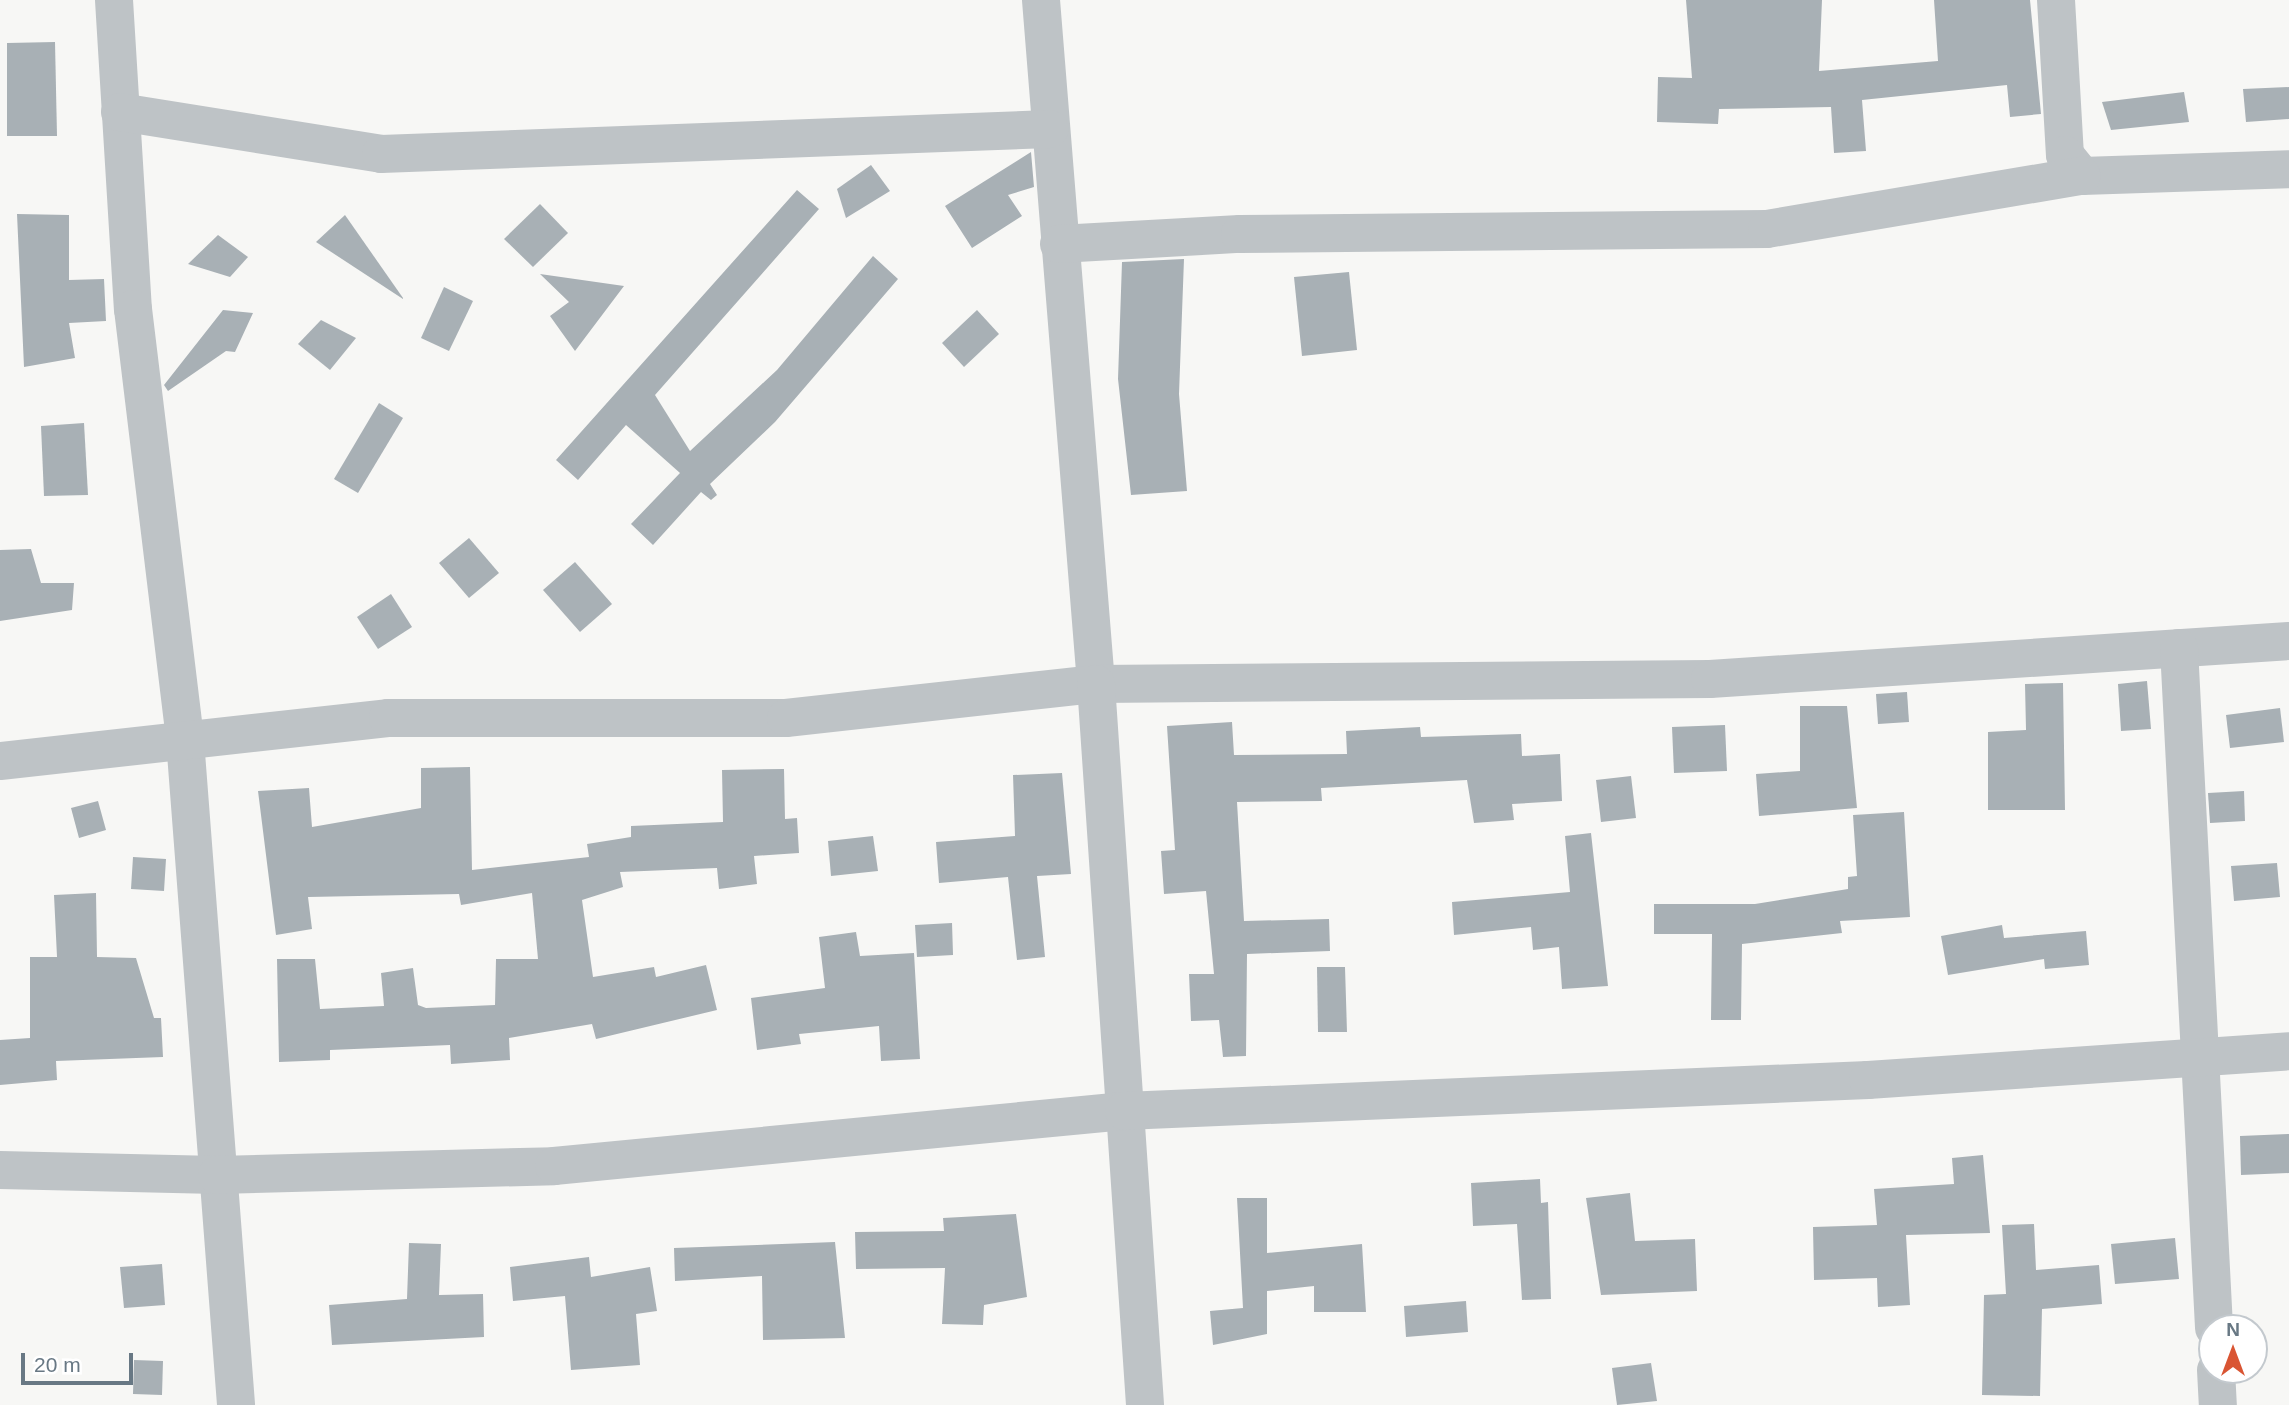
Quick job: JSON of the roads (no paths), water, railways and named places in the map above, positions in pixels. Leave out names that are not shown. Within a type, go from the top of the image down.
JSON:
[{"type":"street","points":[[114,0],[133,309],[185,740],[236,1405]]},
{"type":"street","points":[[1041,0],[1096,684],[1145,1405]]},
{"type":"street","points":[[2056,0],[2065,155],[2082,176]]},
{"type":"street","points":[[120,112],[380,154],[1050,129]]},
{"type":"street","points":[[1059,244],[1240,234],[1768,229],[2082,176],[2289,169]]},
{"type":"street","points":[[0,761],[388,718],[786,718],[1096,684],[1710,679],[2289,641]]},
{"type":"street","points":[[2179,648],[2197,1058],[2213,1314]]},
{"type":"street","points":[[0,1170],[217,1175],[439,1164],[554,1166],[1124,1111],[1868,1080],[2289,1051]]},
{"type":"street","points":[[2217,1384],[2218,1405]]}]
